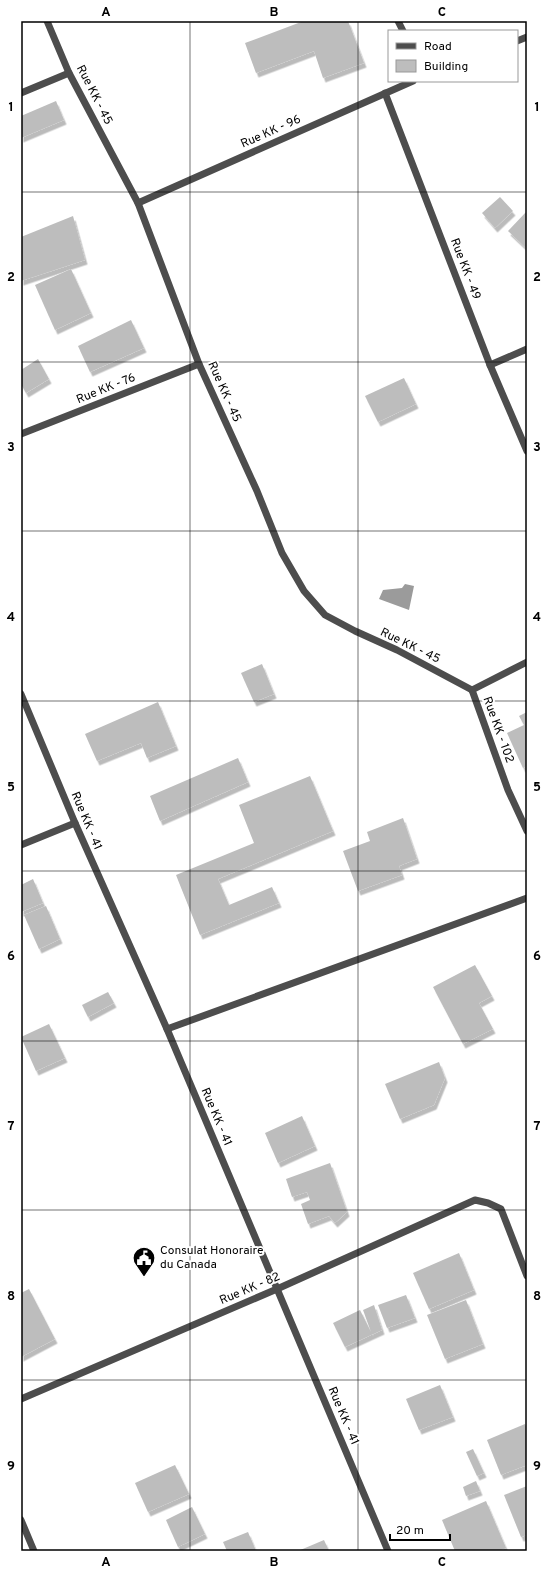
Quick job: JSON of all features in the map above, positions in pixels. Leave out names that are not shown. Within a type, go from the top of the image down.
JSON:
[{"type":"street","name":"Rue KK - 45","points":[[47,21],[69,73],[138,203],[199,364],[257,491],[282,553],[304,591],[326,615],[355,631],[397,650],[472,690]]},
{"type":"street","points":[[398,21],[402,30]]},
{"type":"street","points":[[21,93],[69,73]]},
{"type":"street","name":"Rue KK - 96","points":[[138,203],[410,82]]},
{"type":"street","name":"Rue KK - 49","points":[[385,93],[490,365],[527,451]]},
{"type":"street","points":[[490,365],[527,349]]},
{"type":"street","name":"Rue KK - 76","points":[[21,434],[199,364]]},
{"type":"street","name":"Rue KK - 102","points":[[527,662],[472,690],[508,790],[527,831]]},
{"type":"street","name":"Rue KK - 41","points":[[21,694],[75,823],[167,1029],[388,1551]]},
{"type":"street","points":[[21,845],[75,823]]},
{"type":"street","points":[[167,1029],[527,898]]},
{"type":"street","name":"Rue KK - 82","points":[[21,1399],[277,1289],[475,1200],[488,1203],[501,1209],[527,1276]]},
{"type":"street","points":[[21,1520],[34,1551]]},
{"type":"shaded area","points":[[405,584],[414,586],[409,610],[379,599],[383,590],[402,588]]},
{"type":"building","points":[[300,21],[348,21],[364,63],[323,78],[314,51],[256,73],[245,43],[301,22]]},
{"type":"building","points":[[56,101],[64,120],[21,138],[21,116]]},
{"type":"building","points":[[500,197],[513,211],[495,228],[482,213]]},
{"type":"building","points":[[527,211],[527,249],[508,231]]},
{"type":"building","points":[[73,216],[85,260],[21,281],[21,237]]},
{"type":"building","points":[[71,269],[91,313],[55,330],[35,285]]},
{"type":"building","points":[[131,320],[144,348],[90,372],[78,346]]},
{"type":"building","points":[[38,359],[49,379],[26,393],[21,384],[21,370]]},
{"type":"building","points":[[404,378],[416,404],[378,422],[365,396]]},
{"type":"building","points":[[262,664],[274,694],[254,702],[241,673]]},
{"type":"building","points":[[158,702],[176,746],[147,758],[141,743],[97,761],[85,734]]},
{"type":"building","points":[[527,712],[527,766],[523,768],[507,733],[524,725],[519,716]]},
{"type":"building","points":[[238,758],[248,782],[160,821],[150,796]]},
{"type":"building","points":[[310,776],[333,831],[218,879],[229,905],[272,887],[279,903],[200,935],[176,875],[254,843],[239,805]]},
{"type":"building","points":[[403,818],[417,859],[399,866],[402,875],[358,891],[343,851],[370,841],[367,832]]},
{"type":"building","points":[[33,879],[43,903],[21,912],[21,885]]},
{"type":"building","points":[[46,906],[60,939],[39,949],[24,915]]},
{"type":"building","points":[[475,965],[492,996],[479,1003],[493,1029],[463,1044],[433,987]]},
{"type":"building","points":[[108,992],[114,1003],[88,1017],[82,1005]]},
{"type":"building","points":[[49,1024],[65,1058],[36,1071],[21,1037]]},
{"type":"building","points":[[439,1062],[445,1078],[434,1105],[400,1119],[385,1084]]},
{"type":"building","points":[[302,1116],[315,1146],[278,1163],[265,1133]]},
{"type":"building","points":[[330,1163],[347,1212],[335,1223],[329,1216],[308,1224],[301,1204],[310,1200],[307,1192],[292,1197],[286,1179]]},
{"type":"building","points":[[459,1253],[474,1290],[429,1309],[413,1273]]},
{"type":"building","points":[[29,1289],[55,1339],[21,1357],[21,1293]]},
{"type":"building","points":[[406,1295],[415,1318],[387,1328],[378,1305]]},
{"type":"building","points":[[466,1300],[483,1344],[445,1359],[427,1315]]},
{"type":"building","points":[[374,1305],[382,1330],[345,1347],[333,1323],[360,1310],[371,1332],[363,1310]]},
{"type":"building","points":[[440,1385],[453,1417],[419,1430],[406,1399]]},
{"type":"building","points":[[525,1424],[527,1428],[527,1465],[501,1475],[487,1440]]},
{"type":"building","points":[[473,1449],[484,1473],[477,1476],[466,1452]]},
{"type":"building","points":[[175,1465],[189,1494],[148,1512],[135,1483]]},
{"type":"building","points":[[476,1481],[480,1491],[466,1496],[463,1487]]},
{"type":"building","points":[[527,1486],[527,1535],[521,1537],[504,1495]]},
{"type":"building","points":[[486,1501],[506,1548],[499,1551],[455,1551],[442,1520]]},
{"type":"building","points":[[192,1507],[205,1534],[178,1547],[166,1520]]},
{"type":"building","points":[[248,1532],[256,1551],[227,1551],[223,1542]]},
{"type":"building","points":[[324,1540],[329,1551],[298,1551]]},
{"type":"place","name":"Consulat Honoraire du Canada","points":[[144,1278]]}]
